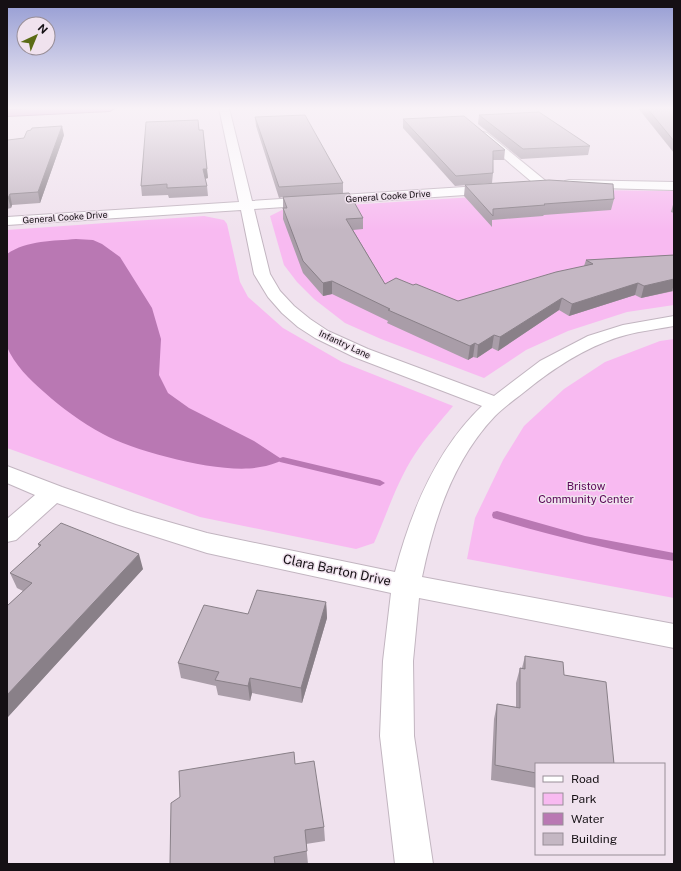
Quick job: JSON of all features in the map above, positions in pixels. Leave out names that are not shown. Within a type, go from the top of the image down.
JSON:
[{"type":"street","name":"Infantry Lane","points":[[233,149],[262,274],[270,289],[282,304],[303,323],[335,342],[496,404]]},
{"type":"street","points":[[500,149],[543,185]]},
{"type":"street","points":[[527,186],[610,183],[674,186]]},
{"type":"street","name":"General Cooke Drive","points":[[7,221],[504,188]]},
{"type":"street","points":[[414,864],[397,736],[398,661],[406,585],[426,512],[443,473],[465,439],[496,404],[547,365],[594,340],[623,330],[674,321]]},
{"type":"street","name":"Clara Barton Drive","points":[[7,474],[53,493],[125,518],[207,543],[406,585],[674,636]]},
{"type":"street","points":[[7,532],[53,493]]},
{"type":"green space","points":[[585,190],[674,191],[674,305],[627,312],[568,331],[526,350],[484,378],[381,339],[345,323],[314,299],[297,282],[284,265],[270,216],[284,209]]},
{"type":"green space","points":[[204,216],[224,220],[227,224],[240,282],[248,297],[283,328],[342,362],[453,406],[424,442],[409,464],[374,543],[356,549],[200,517],[7,448],[7,230]]},
{"type":"green space","name":"Bristow Community Center","points":[[674,339],[674,598],[467,559],[475,518],[503,460],[524,426],[564,389],[605,362],[660,341]]},
{"type":"water","points":[[76,239],[93,240],[102,244],[120,257],[152,308],[161,339],[159,375],[168,393],[189,408],[254,441],[283,460],[260,467],[244,469],[224,468],[180,460],[136,448],[103,434],[79,420],[51,398],[28,377],[18,366],[7,347],[7,254],[15,249],[32,244]]},
{"type":"building","points":[[7,149],[54,149],[38,192],[10,194],[7,198]]},
{"type":"building","points":[[144,149],[205,149],[207,169],[203,169],[207,186],[167,188],[167,184],[141,186]]},
{"type":"building","points":[[266,149],[324,149],[343,183],[279,187]]},
{"type":"building","points":[[431,149],[503,149],[505,150],[493,151],[493,173],[456,176]]},
{"type":"building","points":[[549,180],[613,184],[614,199],[493,209],[493,216],[465,185]]},
{"type":"building","points":[[349,193],[363,218],[346,219],[385,284],[396,278],[413,285],[416,284],[458,301],[556,272],[593,264],[586,260],[674,255],[674,279],[644,286],[638,283],[572,304],[562,298],[500,337],[494,335],[478,345],[475,343],[470,346],[388,310],[390,309],[332,281],[323,283],[303,261],[283,208],[287,208],[283,197]]},
{"type":"building","points":[[61,523],[139,554],[7,695],[7,606],[32,583],[10,573],[41,545],[38,544]]},
{"type":"building","points":[[257,590],[326,602],[301,688],[250,678],[248,686],[215,680],[219,672],[178,663],[204,605],[248,614]]},
{"type":"building","points":[[525,656],[563,662],[564,675],[606,682],[614,763],[535,763],[535,773],[495,765],[497,704],[520,708],[520,668],[525,669]]},
{"type":"building","points":[[294,752],[295,764],[314,761],[324,827],[305,830],[307,851],[274,857],[275,864],[170,864],[171,803],[180,797],[179,771]]},
{"type":"waterway","points":[[283,460],[380,483]]},
{"type":"waterway","points":[[497,515],[585,539],[674,557]]}]
